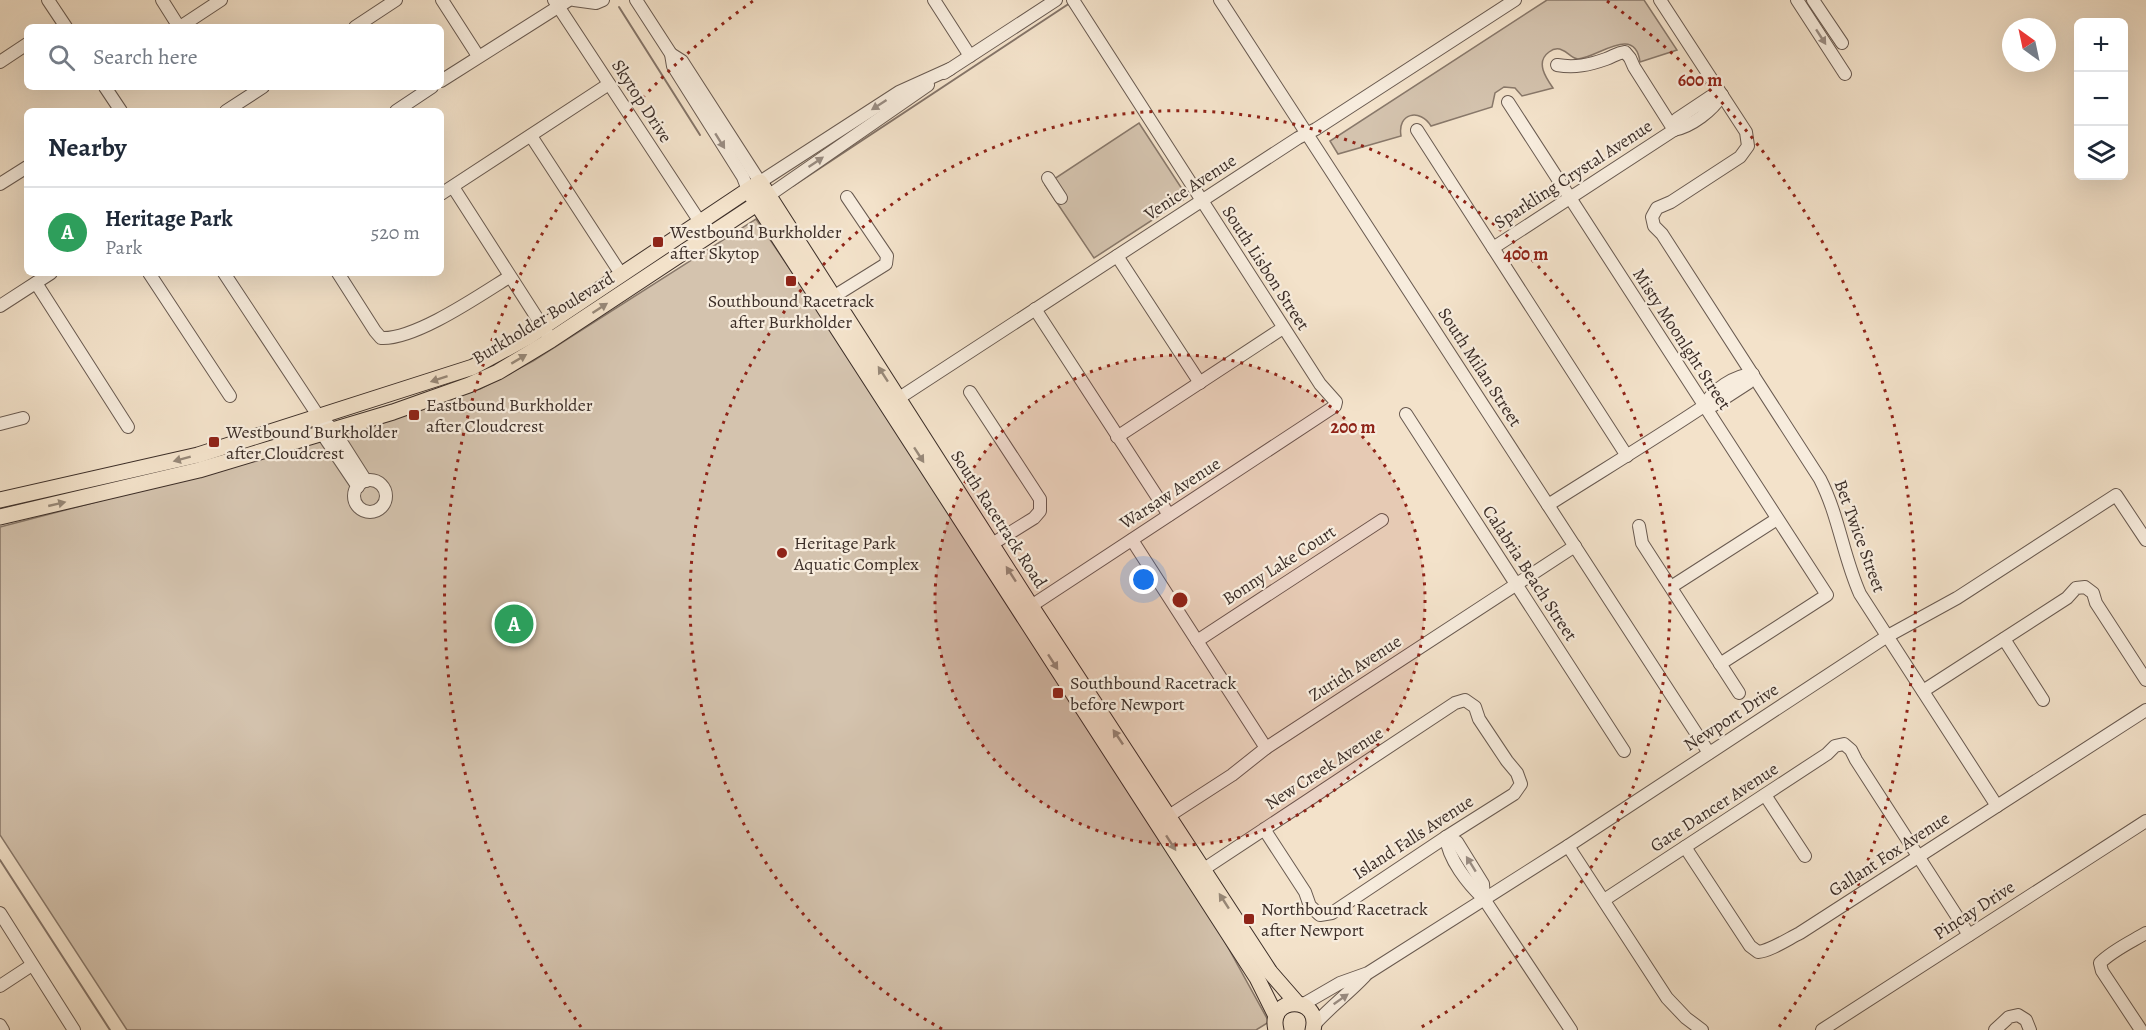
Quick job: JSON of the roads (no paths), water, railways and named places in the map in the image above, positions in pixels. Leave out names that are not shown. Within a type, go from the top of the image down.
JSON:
[{"type":"main road","name":"South Racetrack Road","points":[[754,186],[1164,819],[1257,978],[1274,1025]]},
{"type":"main road","name":"Burkholder Boulevard","points":[[0,517],[168,479],[393,412],[469,385],[498,372],[621,274],[754,186]]},
{"type":"main road","name":"South Racetrack Road","points":[[762,200],[832,297],[892,402],[992,544],[1026,609]]},
{"type":"main road","name":"Burkholder Boulevard","points":[[0,500],[166,463],[319,417],[472,367],[547,333],[762,200]]},
{"type":"main road","name":"South Racetrack Road","points":[[1164,819],[1204,869],[1270,972],[1299,1004],[1311,1012],[1314,1028]]},
{"type":"main road","points":[[1274,1025],[1284,1006],[1299,1004]]},
{"type":"street","points":[[162,0],[178,24]]},
{"type":"street","points":[[185,24],[221,0]]},
{"type":"street","points":[[360,24],[396,0]]},
{"type":"street","points":[[442,0],[478,56]]},
{"type":"street","points":[[444,79],[556,3],[569,0]]},
{"type":"street","points":[[574,0],[596,3],[603,0]]},
{"type":"street","name":"South Racetrack Road","points":[[636,0],[671,54],[682,60],[754,186]]},
{"type":"street","points":[[934,0],[970,56]]},
{"type":"street","name":"Burkholder Boulevard","points":[[762,200],[950,69],[1056,0]]},
{"type":"street","name":"South Lisbon Street","points":[[1073,0],[1283,328],[1320,384],[1336,402]]},
{"type":"street","name":"South Milan Street","points":[[1220,0],[1709,753]]},
{"type":"street","points":[[1660,0],[1722,95]]},
{"type":"street","points":[[1797,0],[1845,74]]},
{"type":"street","points":[[1813,0],[1842,43]]},
{"type":"street","points":[[50,1],[64,24]]},
{"type":"street","name":"Venice Avenue","points":[[892,402],[1512,1]]},
{"type":"street","name":"Skytop Drive","points":[[556,3],[700,222]]},
{"type":"street","points":[[0,62],[24,46]]},
{"type":"street","points":[[1557,65],[1575,68],[1625,52],[1674,130]]},
{"type":"street","name":"Burkholder Boulevard","points":[[754,186],[899,92],[950,69]]},
{"type":"street","points":[[444,192],[609,84]]},
{"type":"street","points":[[107,90],[119,108]]},
{"type":"street","points":[[233,108],[259,90]]},
{"type":"street","points":[[400,108],[428,90]]},
{"type":"street","name":"Sparkling Crystal Avenue","points":[[1493,249],[1674,130],[1677,119],[1710,97],[1722,95]]},
{"type":"street","name":"Bet Twice Street","points":[[1722,95],[1746,132],[1748,146],[1740,157],[1671,202],[1657,208],[1652,217],[1654,226],[1662,234],[1824,486],[1836,516],[1853,579],[1864,602],[1997,806]]},
{"type":"street","name":"Misty Moonlght Street","points":[[1508,102],[1827,595],[1720,664]]},
{"type":"street","points":[[1416,130],[1627,456]]},
{"type":"street","points":[[531,136],[621,274]]},
{"type":"street","points":[[0,184],[24,169]]},
{"type":"street","points":[[1048,178],[1061,198]]},
{"type":"street","points":[[453,187],[547,333]]},
{"type":"street","points":[[832,297],[886,264],[887,256],[847,197]]},
{"type":"street","points":[[1117,256],[1200,383]]},
{"type":"street","points":[[0,306],[46,276]]},
{"type":"street","points":[[151,276],[230,396]]},
{"type":"street","points":[[226,276],[362,484]]},
{"type":"street","points":[[340,276],[381,338],[389,338],[418,328],[453,312],[509,277]]},
{"type":"street","points":[[36,283],[128,427]]},
{"type":"street","points":[[1035,309],[1169,515]]},
{"type":"street","points":[[1118,437],[1283,328]]},
{"type":"street","points":[[1548,505],[1704,406],[1714,405],[1748,383],[1753,374]]},
{"type":"street","points":[[970,392],[1041,499],[1040,512],[1034,518],[992,544]]},
{"type":"street","name":"Warsaw Avenue","points":[[1026,609],[1335,406],[1336,402]]},
{"type":"street","name":"Calabria Beach Street","points":[[1406,414],[1624,751]]},
{"type":"street","points":[[0,424],[23,418]]},
{"type":"street","name":"Newport Drive","points":[[1299,1004],[1340,983],[1368,973],[1568,846],[1886,637],[1957,598],[2116,495],[2146,540]]},
{"type":"street","points":[[1671,587],[1777,519]]},
{"type":"street","name":"Bonny Lake Court","points":[[1197,640],[1382,520]]},
{"type":"street","points":[[1639,526],[1642,543],[1739,693]]},
{"type":"street","points":[[1132,540],[1266,748]]},
{"type":"street","name":"Zurich Avenue","points":[[1164,819],[1232,775],[1266,748],[1575,546]]},
{"type":"street","points":[[1923,691],[2067,598],[2076,588],[2085,587],[2093,592],[2096,603],[2146,680]]},
{"type":"street","points":[[2004,639],[2043,700]]},
{"type":"street","name":"New Creek Avenue","points":[[1204,869],[1455,703],[1465,700],[1475,707],[1479,719],[1501,753],[1517,772],[1521,784]]},
{"type":"street","name":"Gallant Fox Avenue","points":[[1685,847],[1750,946],[1758,952],[1766,951],[1800,933],[2146,710]]},
{"type":"street","name":"Gate Dancer Avenue","points":[[1604,900],[1827,754],[1834,746],[1844,744],[1851,750],[1918,857]]},
{"type":"street","name":"Island Falls Avenue","points":[[1264,829],[1305,892],[1310,906],[1320,915],[1332,913],[1514,794],[1521,784]]},
{"type":"street","points":[[1765,795],[1805,856]]},
{"type":"street","name":"Pincay Drive","points":[[1822,1030],[2146,821]]},
{"type":"street","points":[[1446,837],[1449,851],[1474,890],[1484,899],[1570,1030]]},
{"type":"street","points":[[1568,846],[1667,998],[1686,1018],[1702,1030]]},
{"type":"street","points":[[1918,857],[1969,935]]},
{"type":"street","points":[[0,913],[74,1030]]},
{"type":"street","points":[[2140,1030],[2102,971],[2100,963],[2108,955],[2146,933]]},
{"type":"street","points":[[0,986],[32,965]]},
{"type":"street","name":"Newport Drive","points":[[1314,1028],[1330,1006],[1348,995],[1368,973]]},
{"type":"street","points":[[1995,1030],[2009,1017],[2018,1016],[2026,1020],[2030,1030]]},
{"type":"street","points":[[0,1025],[3,1030]]},
{"type":"waterway","points":[[793,186],[1070,3]]},
{"type":"waterway","points":[[619,7],[700,135]]},
{"type":"waterway","points":[[0,860],[110,1030]]},
{"type":"place","name":"Westbound Burkholder after Skytop","points":[[658,242]]},
{"type":"place","name":"Southbound Racetrack after Burkholder","points":[[791,281]]},
{"type":"place","name":"Eastbound Burkholder after Cloudcrest","points":[[414,415]]},
{"type":"place","name":"Westbound Burkholder after Cloudcrest","points":[[214,442]]},
{"type":"place","name":"Heritage Park Aquatic Complex","points":[[782,553]]},
{"type":"place","name":"Heritage Park","points":[[514,624]]},
{"type":"place","name":"Southbound Racetrack before Newport","points":[[1058,693]]},
{"type":"place","name":"Northbound Racetrack after Newport","points":[[1249,919]]}]
